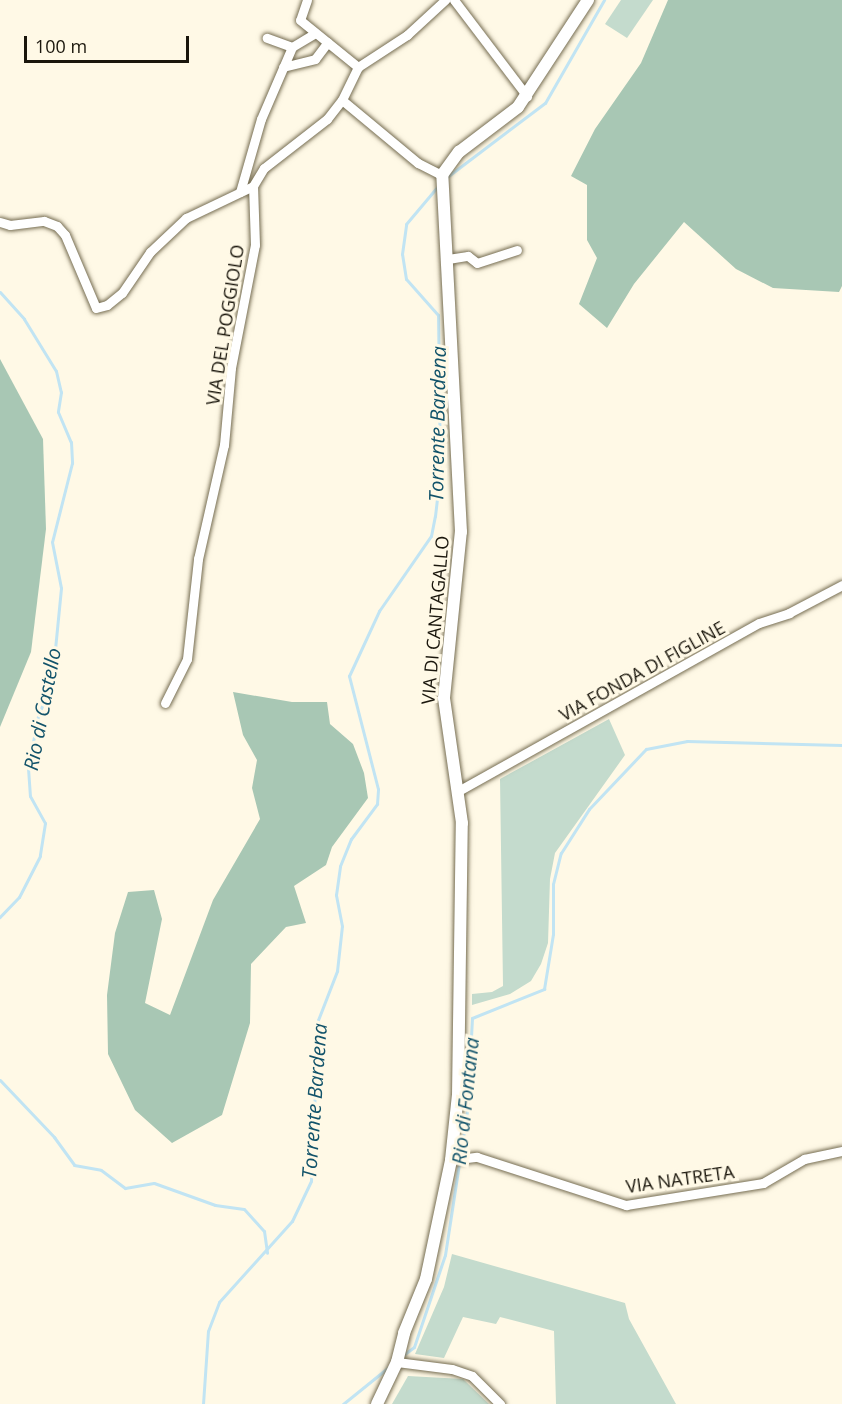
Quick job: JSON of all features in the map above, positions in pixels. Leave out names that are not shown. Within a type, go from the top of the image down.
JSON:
[{"type":"street","points":[[307,0],[300,20],[314,34],[328,42],[358,67]]},
{"type":"street","points":[[0,222],[10,225],[44,221],[57,226],[65,235],[96,308],[122,293],[150,252],[186,218],[253,186],[264,168],[327,119],[342,100],[358,67],[407,35],[445,0]]},
{"type":"street","points":[[454,0],[527,96]]},
{"type":"street","points":[[342,100],[443,181],[459,152],[527,96],[588,0]]},
{"type":"street","points":[[240,192],[261,119],[292,47],[314,34]]},
{"type":"street","points":[[267,38],[292,47]]},
{"type":"street","points":[[284,67],[315,59],[328,42]]},
{"type":"street","name":"VIA DI CANTAGALLO","points":[[377,1404],[398,1356],[426,1278],[452,1160],[461,1002],[460,790],[445,725],[444,698],[461,532],[443,181]]},
{"type":"street","name":"VIA DEL POGGIOLO","points":[[165,703],[187,659],[198,559],[224,445],[231,368],[255,245],[253,186]]},
{"type":"street","points":[[448,259],[468,256],[477,263],[517,250]]},
{"type":"street","name":"VIA FONDA DI FIGLINE","points":[[460,790],[759,623],[789,613],[842,585]]},
{"type":"street","name":"VIA NATRETA","points":[[452,1160],[477,1157],[626,1205],[763,1183],[804,1159],[842,1151]]},
{"type":"street","points":[[398,1356],[472,1376],[500,1404]]},
{"type":"green space","points":[[621,0],[653,0],[627,38],[605,24]]},
{"type":"green space","points":[[668,0],[842,0],[842,286],[839,292],[773,288],[736,269],[684,222],[634,284],[607,328],[579,304],[597,258],[587,240],[587,185],[571,176],[595,129],[641,63]]},
{"type":"green space","points":[[0,359],[43,439],[46,529],[31,652],[0,727]]},
{"type":"green space","points":[[233,692],[292,702],[327,702],[330,724],[353,744],[364,773],[368,798],[332,847],[326,865],[294,886],[306,923],[286,927],[251,964],[250,1023],[222,1115],[172,1143],[135,1110],[108,1054],[107,995],[115,933],[128,892],[154,890],[162,919],[145,1003],[170,1015],[213,900],[260,819],[252,788],[257,760],[243,735]]},
{"type":"green space","points":[[609,719],[625,755],[555,853],[550,879],[548,943],[541,964],[531,981],[510,994],[472,1005],[472,994],[492,992],[503,986],[500,779]]},
{"type":"green space","points":[[452,1254],[625,1303],[629,1319],[676,1404],[556,1404],[554,1331],[500,1317],[496,1324],[463,1317],[444,1358],[415,1354],[444,1287]]},
{"type":"green space","points":[[408,1376],[463,1379],[489,1404],[392,1404]]},
{"type":"waterway","name":"Torrente Bardena","points":[[447,177],[545,103],[604,0]]},
{"type":"waterway","name":"Torrente Bardena","points":[[203,1404],[208,1331],[219,1302],[292,1221],[311,1181],[318,1020],[337,971],[342,926],[336,895],[340,866],[351,839],[377,804],[378,789],[349,676],[379,611],[431,536],[435,516],[440,473],[438,315],[406,279],[402,254],[406,224],[438,186]]},
{"type":"waterway","name":"Rio di Castello","points":[[0,292],[24,319],[56,371],[61,392],[58,412],[71,442],[72,463],[52,542],[61,588],[52,680],[38,716],[28,768],[30,796],[45,823],[40,856],[19,897],[0,917]]},
{"type":"waterway","name":"Rio di Fontana","points":[[402,1356],[414,1347],[445,1255],[467,1111],[472,1018],[544,989],[553,934],[553,884],[561,853],[589,809],[646,749],[687,741],[842,745]]},
{"type":"waterway","name":"Rio di Castello","points":[[0,1080],[54,1137],[74,1165],[101,1170],[125,1188],[154,1183],[215,1205],[244,1209],[264,1231],[267,1253]]},
{"type":"waterway","name":"Rio di Fontana","points":[[343,1404],[390,1366]]}]
